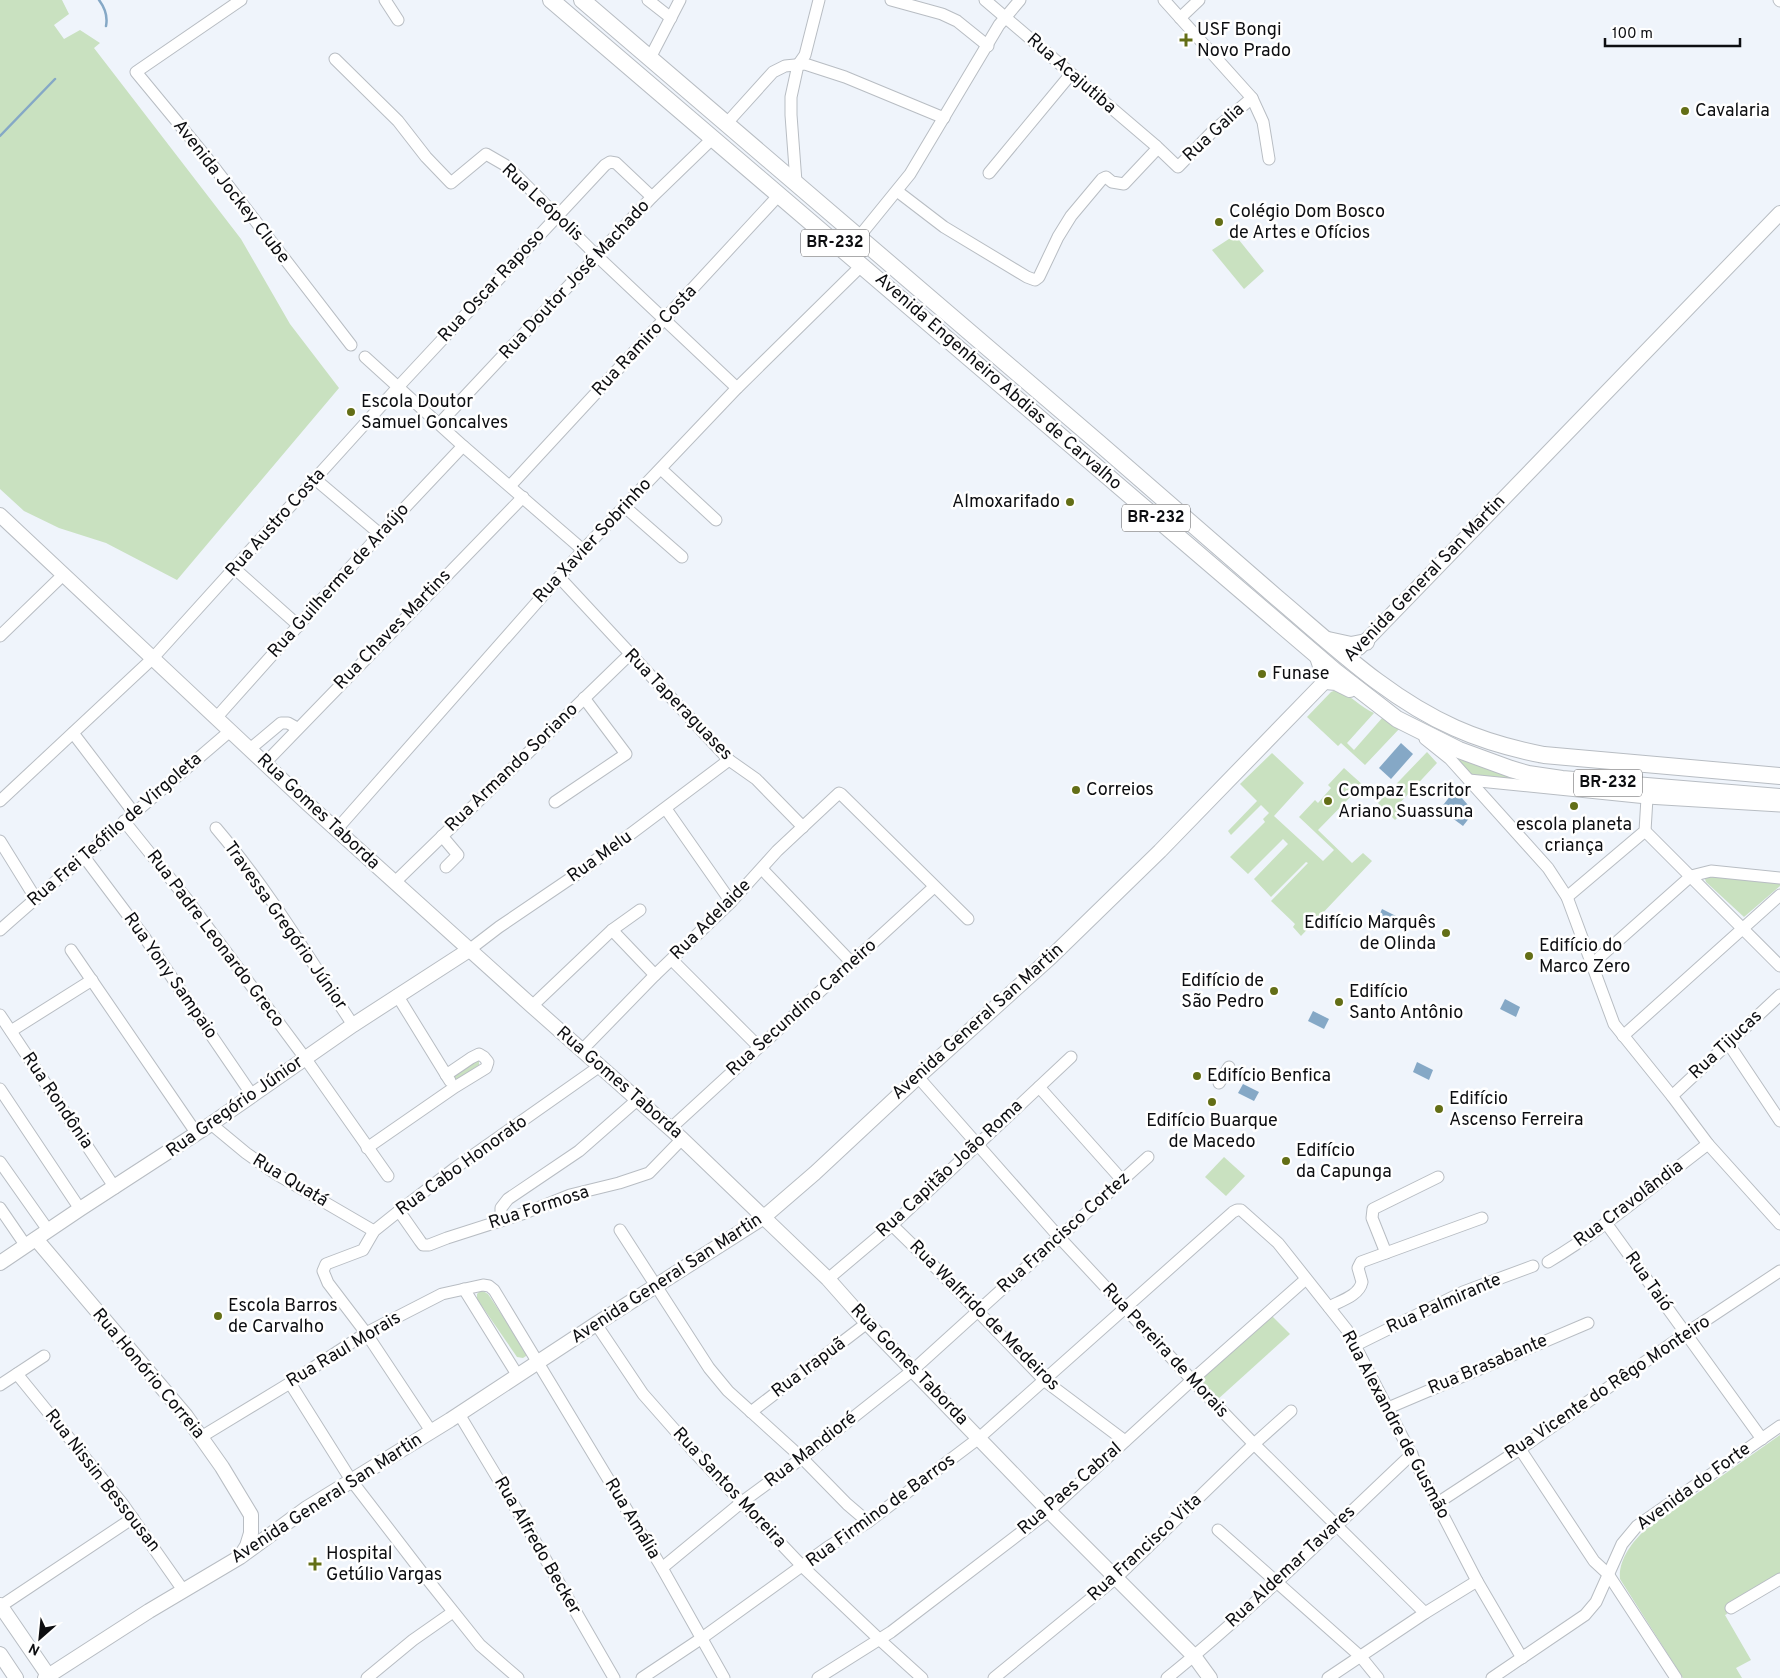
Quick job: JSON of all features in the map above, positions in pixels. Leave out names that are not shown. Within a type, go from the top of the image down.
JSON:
[{"type":"highway","name":"Avenida Engenheiro Abdias de Carvalho","points":[[552,0],[1318,656],[1330,676],[1444,748],[1459,750],[1511,769],[1545,776],[1780,797]]},
{"type":"highway","name":"Avenida Engenheiro Abdias de Carvalho","points":[[582,0],[796,182],[858,238],[1326,640],[1348,652],[1369,676],[1410,704],[1455,728],[1507,748],[1544,755],[1780,776]]},
{"type":"highway","points":[[1194,551],[1229,556],[1252,565],[1266,574],[1348,652],[1356,645],[1366,642],[1363,656],[1369,676]]},
{"type":"highway","points":[[1392,715],[1421,725],[1455,728]]},
{"type":"highway","points":[[1444,748],[1448,731],[1455,728]]},
{"type":"main road","name":"Avenida General San Martin","points":[[1366,642],[1780,213]]},
{"type":"main road","name":"Rua Gomes Taborda","points":[[0,516],[308,804],[469,950],[682,1138],[828,1279],[867,1323],[1049,1511],[1194,1656],[1210,1678]]},
{"type":"main road","name":"Avenida General San Martin","points":[[48,1677],[183,1590],[240,1557],[307,1508],[518,1376],[764,1217],[815,1173],[918,1076],[1051,957],[1154,858],[1330,676],[1348,652]]},
{"type":"main road","name":"Rua Gregório Júnior","points":[[0,1263],[197,1134],[397,995],[469,950]]},
{"type":"main road","name":"Rua Honório Correia","points":[[36,1238],[201,1437],[251,1515],[267,1527],[280,1528]]},
{"type":"main road","points":[[240,1557],[249,1541],[252,1523],[251,1515]]},
{"type":"main road","points":[[1,1605],[48,1677]]},
{"type":"main road","points":[[0,1654],[16,1678]]},
{"type":"street","name":"Avenida Jockey Clube","points":[[241,0],[136,72],[207,158],[325,313],[352,345]]},
{"type":"street","points":[[385,0],[398,20]]},
{"type":"street","points":[[648,0],[671,18]]},
{"type":"street","points":[[650,58],[680,0]]},
{"type":"street","points":[[796,182],[791,106],[798,65],[805,54],[819,0]]},
{"type":"street","points":[[891,0],[942,14],[957,21],[988,46]]},
{"type":"street","name":"Rua Acajutiba","points":[[985,0],[1156,147]]},
{"type":"street","points":[[1164,0],[1252,98],[1263,122],[1269,159]]},
{"type":"street","points":[[1180,18],[1199,0]]},
{"type":"street","points":[[858,238],[910,174],[1005,17],[1018,1]]},
{"type":"street","name":"Rua Leópolis","points":[[336,59],[398,121],[451,183],[486,154],[505,165],[737,388]]},
{"type":"street","points":[[726,124],[773,72],[785,66],[804,64],[845,77],[944,118]]},
{"type":"street","points":[[988,173],[1071,74]]},
{"type":"street","name":"Rua Galia","points":[[1156,147],[1178,167],[1213,131],[1252,98]]},
{"type":"street","name":"Rua Doutor José Machado","points":[[439,424],[652,198],[713,138]]},
{"type":"street","points":[[897,191],[944,227],[1027,277],[1036,280],[1071,216],[1102,179],[1106,177],[1112,182],[1124,184],[1155,152],[1156,147]]},
{"type":"street","name":"Rua Oscar Raposo","points":[[398,386],[610,162],[616,163],[621,167],[652,198]]},
{"type":"street","name":"Rua Ramiro Costa","points":[[510,486],[779,195]]},
{"type":"street","name":"Rua Xavier Sobrinho","points":[[337,829],[583,550],[737,388],[861,266]]},
{"type":"street","points":[[365,357],[583,550]]},
{"type":"street","name":"Rua Austro Costa","points":[[0,801],[152,659],[398,386]]},
{"type":"street","name":"Rua Guilherme de Araújo","points":[[216,718],[380,534],[464,446]]},
{"type":"street","points":[[660,469],[716,520]]},
{"type":"street","points":[[315,479],[380,534]]},
{"type":"street","name":"Rua Chaves Martins","points":[[265,763],[523,497]]},
{"type":"street","points":[[625,507],[682,557]]},
{"type":"street","points":[[234,568],[299,626]]},
{"type":"street","points":[[0,636],[63,575]]},
{"type":"street","name":"Rua Taperaguases","points":[[559,577],[729,760],[756,779],[803,826]]},
{"type":"street","name":"Rua Armando Soriano","points":[[395,882],[630,654]]},
{"type":"street","points":[[555,802],[626,754],[584,698]]},
{"type":"street","points":[[250,749],[281,723],[288,723],[297,728]]},
{"type":"street","name":"Rua Frei Teófilo de Virgoleta","points":[[0,930],[230,731]]},
{"type":"street","points":[[73,733],[134,813]]},
{"type":"street","points":[[1444,748],[1469,780],[1540,857],[1567,897],[1614,1024],[1622,1036],[1672,1096],[1708,1144],[1780,1224]]},
{"type":"street","name":"Rua Melu","points":[[469,950],[499,927],[580,872],[729,760]]},
{"type":"street","points":[[1469,780],[1647,798],[1780,806]]},
{"type":"street","points":[[1492,806],[1490,798],[1492,791],[1497,786],[1503,784]]},
{"type":"street","name":"Rua Adelaide","points":[[582,1050],[730,902],[777,851],[837,794],[841,794],[934,887]]},
{"type":"street","points":[[1567,897],[1645,831],[1647,798]]},
{"type":"street","points":[[666,809],[730,902]]},
{"type":"street","name":"Rua Padre Leonardo Greco","points":[[124,821],[186,898],[305,1058],[388,1176]]},
{"type":"street","name":"Travessa Gregório Júnior","points":[[216,828],[259,883],[353,1025]]},
{"type":"street","points":[[1645,831],[1780,966]]},
{"type":"street","points":[[442,836],[458,856],[446,867]]},
{"type":"street","points":[[0,841],[36,899]]},
{"type":"street","name":"Rua Yony Sampaio","points":[[85,858],[145,938],[252,1095]]},
{"type":"street","points":[[762,869],[852,963]]},
{"type":"street","points":[[1592,964],[1691,876],[1711,871],[1780,878]]},
{"type":"street","points":[[934,887],[968,919]]},
{"type":"street","name":"Rua Secundino Carneiro","points":[[671,1128],[934,887]]},
{"type":"street","points":[[1622,1036],[1780,895]]},
{"type":"street","points":[[532,1006],[612,930],[640,910]]},
{"type":"street","points":[[612,930],[655,976]]},
{"type":"street","points":[[71,950],[197,1134]]},
{"type":"street","points":[[672,960],[759,1047]]},
{"type":"street","points":[[11,1031],[92,980]]},
{"type":"street","points":[[397,995],[455,1087]]},
{"type":"street","name":"Rua Tijucas","points":[[1672,1096],[1780,995]]},
{"type":"street","name":"Rua Rondônia","points":[[0,1015],[115,1188]]},
{"type":"street","points":[[1728,1043],[1780,1121]]},
{"type":"street","points":[[367,1148],[455,1087],[486,1068],[488,1062],[479,1054],[446,1075]]},
{"type":"street","name":"Rua Capitão João Roma","points":[[828,1279],[892,1225],[1071,1057]]},
{"type":"street","name":"Rua Cabo Honorato","points":[[366,1333],[328,1283],[323,1272],[326,1264],[363,1250],[374,1231],[455,1168],[600,1066]]},
{"type":"street","points":[[1219,1083],[1229,1067]]},
{"type":"street","name":"Rua Pereira de Morais","points":[[918,1076],[1124,1308],[1254,1444],[1425,1613]]},
{"type":"street","points":[[1039,1087],[1122,1180]]},
{"type":"street","points":[[0,1089],[80,1209]]},
{"type":"street","points":[[501,1221],[501,1208],[508,1199],[580,1151],[637,1100]]},
{"type":"street","name":"Rua Quatá","points":[[211,1124],[246,1153],[276,1174],[374,1231]]},
{"type":"street","name":"Rua Formosa","points":[[400,1211],[420,1242],[426,1246],[570,1195],[619,1183],[649,1173],[682,1138]]},
{"type":"street","name":"Rua Cravolândia","points":[[1548,1262],[1578,1244],[1708,1144]]},
{"type":"street","name":"Rua Francisco Cortez","points":[[913,1370],[1148,1157]]},
{"type":"street","points":[[0,1162],[36,1238]]},
{"type":"street","points":[[1386,1253],[1372,1218],[1373,1209],[1438,1177]]},
{"type":"street","points":[[0,1208],[36,1238]]},
{"type":"street","name":"Rua Alexandre de Gusmão","points":[[1241,1210],[1278,1243],[1347,1330],[1477,1581],[1522,1658]]},
{"type":"street","name":"Rua Firmino de Barros","points":[[642,1678],[803,1567],[828,1547],[868,1522],[979,1438],[1234,1212],[1241,1210]]},
{"type":"street","points":[[1329,1307],[1355,1294],[1361,1286],[1359,1263],[1482,1218]]},
{"type":"street","name":"Rua Taió","points":[[1606,1223],[1762,1439]]},
{"type":"street","name":"Rua Walfrido de Medeiros","points":[[892,1225],[1045,1381],[1125,1441]]},
{"type":"street","points":[[620,1230],[709,1368],[728,1391],[802,1458],[829,1487],[868,1522]]},
{"type":"street","name":"Rua Palmirante","points":[[1356,1345],[1462,1292],[1533,1266]]},
{"type":"street","name":"Rua Vicente do Rêgo Monteiro","points":[[1436,1504],[1685,1334],[1780,1272]]},
{"type":"street","name":"Rua Paes Cabral","points":[[818,1678],[880,1640],[1049,1511],[1306,1279]]},
{"type":"street","name":"Rua Raul Morais","points":[[201,1437],[290,1384],[366,1333],[442,1294],[483,1285],[489,1286],[494,1290]]},
{"type":"street","points":[[464,1290],[518,1376]]},
{"type":"street","name":"Rua Amália","points":[[494,1290],[662,1568],[724,1678]]},
{"type":"street","name":"Rua Irapuã","points":[[751,1412],[867,1323]]},
{"type":"street","name":"Rua Santos Moreira","points":[[596,1324],[643,1394],[695,1453],[803,1567],[922,1678]]},
{"type":"street","name":"Rua Brasabante","points":[[1388,1408],[1588,1324]]},
{"type":"street","points":[[366,1333],[431,1431]]},
{"type":"street","points":[[0,1385],[44,1356]]},
{"type":"street","name":"Rua Mandioré","points":[[662,1568],[742,1502],[802,1458],[913,1370]]},
{"type":"street","name":"Rua Nissin Bessousan","points":[[17,1374],[106,1482],[183,1590]]},
{"type":"street","points":[[290,1384],[351,1480],[453,1612],[480,1645],[518,1678]]},
{"type":"street","name":"Rua Francisco Vita","points":[[994,1678],[1116,1578],[1254,1444],[1291,1412]]},
{"type":"street","name":"Rua Alfredo Becker","points":[[458,1414],[538,1545],[614,1678]]},
{"type":"street","name":"Avenida do Forte","points":[[1492,1678],[1585,1615],[1596,1602],[1622,1544],[1637,1526],[1780,1426]]},
{"type":"street","points":[[1520,1448],[1594,1561],[1608,1574],[1676,1678]]},
{"type":"street","name":"Rua Aldemar Tavares","points":[[1167,1678],[1276,1583],[1412,1454]]},
{"type":"street","points":[[1,1605],[132,1518]]},
{"type":"street","points":[[1218,1530],[1361,1657],[1378,1678]]},
{"type":"street","points":[[1730,1608],[1780,1579]]},
{"type":"street","points":[[1328,1678],[1425,1613],[1477,1581]]},
{"type":"street","points":[[372,1677],[413,1640],[453,1612]]},
{"type":"green space","points":[[0,0],[62,0],[69,14],[54,25],[64,39],[80,30],[100,43],[94,48],[241,239],[290,324],[339,388],[177,580],[106,543],[59,528],[24,511],[0,489]]},
{"type":"green space","points":[[1235,235],[1264,271],[1244,289],[1212,250]]},
{"type":"green space","points":[[1336,690],[1346,694],[1374,713],[1347,743],[1354,750],[1383,717],[1400,728],[1365,765],[1341,743],[1338,746],[1307,717],[1331,692]]},
{"type":"green space","points":[[1427,752],[1437,763],[1396,807],[1402,813],[1395,820],[1378,803]]},
{"type":"green space","points":[[1272,753],[1304,783],[1274,816],[1323,861],[1334,850],[1299,817],[1315,800],[1318,803],[1331,788],[1328,785],[1344,768],[1364,786],[1361,789],[1359,788],[1318,830],[1352,863],[1363,853],[1372,861],[1301,936],[1293,927],[1295,924],[1271,901],[1308,863],[1306,862],[1271,897],[1254,879],[1288,844],[1283,839],[1248,874],[1230,857],[1265,822],[1263,819],[1269,813],[1261,805],[1231,835],[1228,831],[1257,801],[1240,784]]},
{"type":"green space","points":[[1449,753],[1547,779],[1472,778]]},
{"type":"green space","points":[[1707,876],[1780,883],[1780,886],[1744,917],[1706,882]]},
{"type":"green space","points":[[479,1060],[479,1065],[455,1082],[449,1075]]},
{"type":"green space","points":[[1224,1157],[1245,1176],[1226,1196],[1205,1177]]},
{"type":"green space","points":[[481,1290],[488,1294],[526,1351],[526,1356],[523,1358],[517,1357],[477,1299],[477,1294]]},
{"type":"green space","points":[[1270,1314],[1290,1334],[1217,1400],[1197,1379]]},
{"type":"green space","points":[[1780,1435],[1780,1576],[1726,1608],[1727,1614],[1725,1615],[1751,1660],[1736,1668],[1742,1678],[1683,1678],[1620,1579],[1621,1565],[1635,1540],[1645,1530]]},
{"type":"water","points":[[1401,743],[1413,754],[1391,779],[1379,768]]},
{"type":"water","points":[[1455,790],[1474,812],[1463,826],[1440,809]]},
{"type":"water","points":[[1382,909],[1398,917],[1394,926],[1378,918]]},
{"type":"water","points":[[1505,999],[1520,1007],[1516,1017],[1500,1009]]},
{"type":"water","points":[[1313,1011],[1329,1019],[1324,1029],[1308,1021]]},
{"type":"water","points":[[1417,1062],[1433,1070],[1429,1080],[1413,1072]]},
{"type":"water","points":[[1243,1084],[1259,1092],[1254,1101],[1238,1093]]},
{"type":"waterway","points":[[99,0],[106,12],[106,26]]},
{"type":"waterway","points":[[0,136],[55,79]]},
{"type":"place","name":"USF Bongi Novo Prado","points":[[1186,40]]},
{"type":"place","name":"Cavalaria","points":[[1685,111]]},
{"type":"place","name":"Colégio Dom Bosco de Artes e Ofícios","points":[[1219,222]]},
{"type":"place","name":"Escola Doutor Samuel Goncalves","points":[[351,412]]},
{"type":"place","name":"Almoxarifado","points":[[1070,502]]},
{"type":"place","name":"Funase","points":[[1262,674]]},
{"type":"place","name":"Correios","points":[[1076,790]]},
{"type":"place","name":"Compaz Escritor Ariano Suassuna","points":[[1328,801]]},
{"type":"place","name":"escola planeta criança","points":[[1574,806]]},
{"type":"place","name":"Edifício Marquês de Olinda","points":[[1446,933]]},
{"type":"place","name":"Edifício do Marco Zero","points":[[1529,956]]},
{"type":"place","name":"Edifício de São Pedro","points":[[1274,991]]},
{"type":"place","name":"Edifício Santo Antônio","points":[[1339,1002]]},
{"type":"place","name":"Edifício Benfica","points":[[1197,1076]]},
{"type":"place","name":"Edifício Buarque de Macedo","points":[[1212,1102]]},
{"type":"place","name":"Edifício Ascenso Ferreira","points":[[1439,1109]]},
{"type":"place","name":"Edifício da Capunga","points":[[1286,1161]]},
{"type":"place","name":"Escola Barros de Carvalho","points":[[218,1316]]},
{"type":"place","name":"Hospital Getúlio Vargas","points":[[315,1564]]}]
